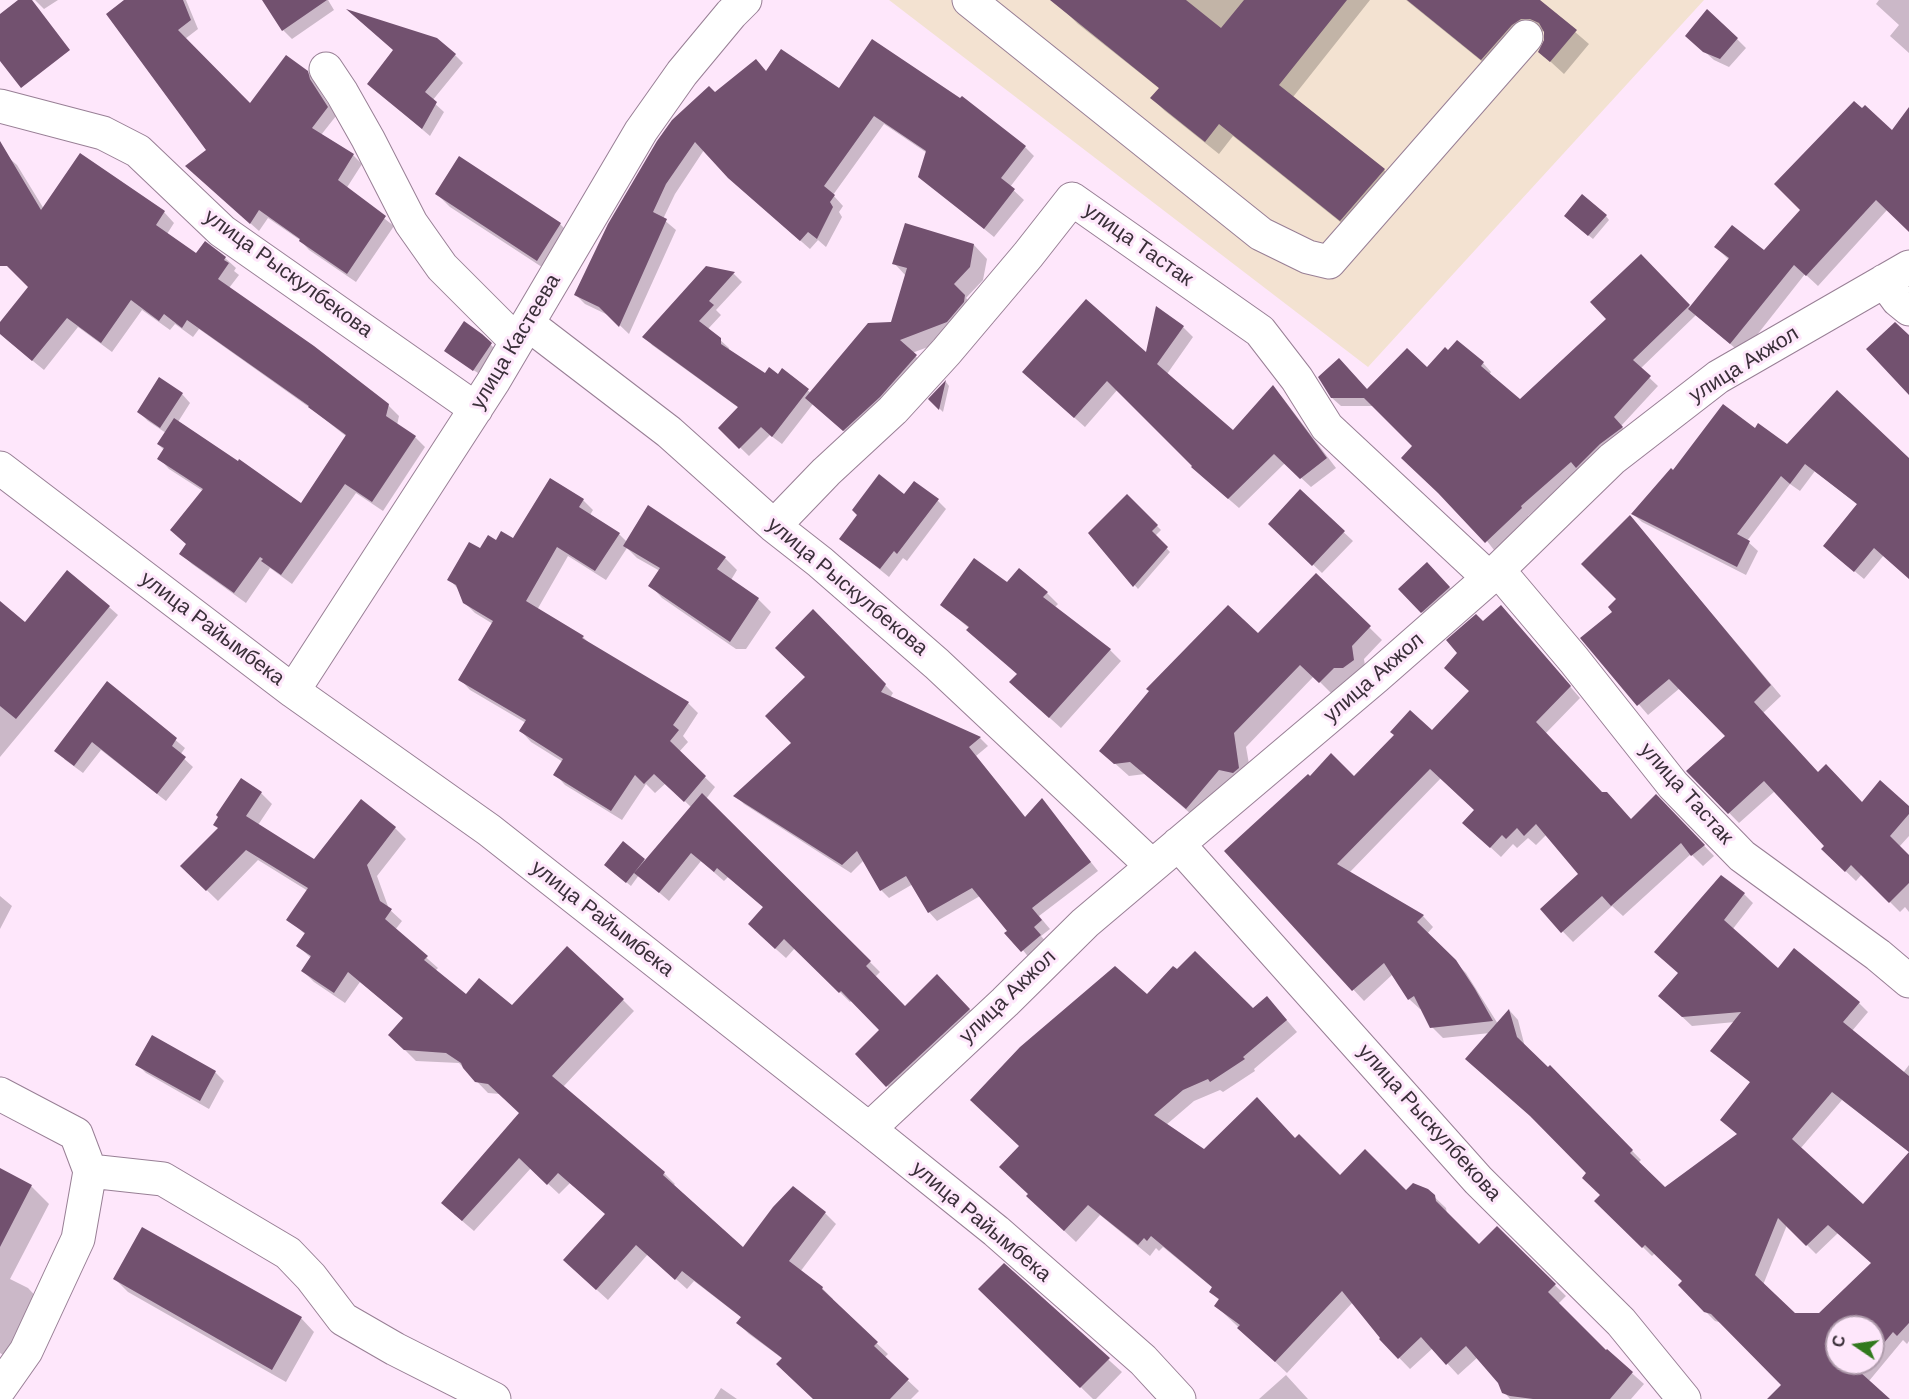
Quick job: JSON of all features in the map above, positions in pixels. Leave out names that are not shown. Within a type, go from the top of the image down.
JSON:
[{"type":"street","points":[[969,0],[1261,234],[1308,257],[1329,262],[1526,37]]},
{"type":"street","name":"улица Кастеева","points":[[293,691],[476,409],[641,131],[734,5]]},
{"type":"street","name":"улица Рыскулбекова","points":[[326,69],[342,93],[417,231],[442,267],[522,333],[669,432],[774,526],[820,562],[938,664],[1151,865]]},
{"type":"street","name":"улица Рыскулбекова","points":[[0,106],[103,133],[138,151],[222,231],[476,409]]},
{"type":"street","name":"улица Тастак","points":[[774,526],[826,472],[893,410],[946,352],[1072,199],[1260,331],[1297,379],[1327,427],[1494,574],[1574,660],[1673,785],[1742,856],[1878,955],[1909,981]]},
{"type":"street","points":[[1897,274],[1898,300],[1909,309]]},
{"type":"street","name":"улица Акжол","points":[[869,1129],[1005,1002],[1085,923],[1494,574],[1612,459],[1718,377],[1897,274]]},
{"type":"street","name":"улица Райымбека","points":[[4,480],[293,691],[489,830],[869,1129],[996,1232],[1143,1360],[1179,1399]]},
{"type":"street","name":"улица Рыскулбекова","points":[[1178,844],[1478,1180],[1620,1322],[1684,1399]]},
{"type":"street","points":[[0,1094],[76,1134],[90,1171],[78,1239],[26,1351],[0,1388]]},
{"type":"street","points":[[90,1171],[163,1179],[288,1253],[311,1277],[344,1319],[395,1349],[494,1399]]},
{"type":"shaded area","points":[[889,0],[1704,0],[1368,367]]},
{"type":"building","points":[[18,0],[32,0],[70,50],[21,88],[0,61],[0,14]]},
{"type":"building","points":[[124,0],[183,0],[191,20],[178,30],[250,103],[286,55],[308,71],[310,79],[328,107],[312,128],[354,154],[338,180],[386,216],[347,274],[259,210],[250,224],[185,166],[206,150],[106,14]]},
{"type":"building","points":[[262,0],[327,0],[282,31]]},
{"type":"building","points":[[1050,0],[1186,0],[1221,28],[1244,0],[1347,0],[1279,85],[1385,169],[1340,221],[1219,124],[1205,142],[1150,98],[1159,88]]},
{"type":"building","points":[[1407,0],[1540,0],[1577,30],[1550,62],[1538,52],[1544,40],[1544,32],[1539,23],[1530,19],[1521,19],[1512,25],[1481,60]]},
{"type":"building","points":[[346,9],[437,38],[456,54],[425,92],[437,102],[422,129],[367,84],[393,50]]},
{"type":"building","points":[[1707,9],[1738,38],[1720,59],[1703,52],[1685,36]]},
{"type":"building","points":[[872,39],[960,98],[962,96],[1026,146],[1001,178],[1015,189],[984,229],[918,177],[926,151],[874,116],[824,186],[835,195],[830,202],[833,207],[817,239],[808,232],[800,241],[728,178],[695,142],[666,184],[653,212],[667,219],[619,327],[599,307],[574,295],[608,224],[657,141],[672,120],[709,86],[715,92],[756,59],[766,71],[781,49],[839,88]]},
{"type":"building","points":[[1854,101],[1862,108],[1865,105],[1892,130],[1909,107],[1909,232],[1876,200],[1806,276],[1794,265],[1730,344],[1688,309],[1729,258],[1714,247],[1732,225],[1764,250],[1800,210],[1774,184]]},
{"type":"building","points":[[0,141],[41,210],[80,153],[165,211],[156,225],[196,253],[205,241],[226,257],[224,260],[229,263],[218,279],[314,346],[389,404],[386,416],[416,436],[372,502],[345,484],[281,575],[261,561],[263,559],[260,557],[234,593],[179,554],[186,544],[170,530],[203,489],[157,459],[164,448],[157,444],[174,418],[238,461],[239,459],[301,503],[346,435],[309,406],[187,320],[182,328],[164,314],[159,321],[131,300],[101,343],[67,318],[32,361],[0,334],[0,322],[28,287],[7,266],[0,266]]},
{"type":"building","points":[[459,156],[561,223],[537,261],[435,194]]},
{"type":"building","points":[[1582,194],[1607,215],[1588,236],[1564,216]]},
{"type":"building","points":[[905,223],[974,244],[970,267],[954,284],[965,295],[964,302],[947,322],[900,340],[917,355],[880,397],[843,431],[805,398],[868,323],[891,322],[907,268],[892,264]]},
{"type":"building","points":[[1641,254],[1690,305],[1633,360],[1651,376],[1614,417],[1623,427],[1600,444],[1576,468],[1571,462],[1521,506],[1522,508],[1485,543],[1401,458],[1412,446],[1364,398],[1331,398],[1318,377],[1339,358],[1367,389],[1407,348],[1427,367],[1445,347],[1448,350],[1457,340],[1484,362],[1481,366],[1520,399],[1606,319],[1590,302]]},
{"type":"building","points":[[706,266],[735,272],[709,301],[714,305],[699,321],[721,338],[721,344],[765,373],[769,367],[778,374],[782,368],[809,389],[772,437],[761,427],[739,449],[718,428],[738,407],[642,337]]},
{"type":"building","points":[[1086,299],[1146,352],[1156,306],[1184,326],[1157,364],[1233,430],[1273,385],[1327,458],[1300,479],[1274,454],[1228,499],[1191,467],[1107,381],[1074,418],[1022,372]]},
{"type":"building","points":[[464,321],[492,343],[473,371],[444,351]]},
{"type":"building","points":[[1895,322],[1909,335],[1909,395],[1866,349]]},
{"type":"building","points":[[159,377],[183,393],[160,428],[137,412]]},
{"type":"building","points":[[946,380],[939,410],[928,399]]},
{"type":"building","points":[[1837,390],[1909,458],[1909,579],[1874,548],[1854,572],[1823,546],[1857,504],[1805,464],[1790,484],[1781,476],[1737,534],[1750,541],[1737,567],[1631,514],[1671,468],[1673,470],[1723,404],[1755,428],[1758,423],[1787,444]]},
{"type":"building","points":[[879,474],[904,494],[914,481],[939,499],[897,554],[894,551],[880,569],[839,539],[857,515],[852,510]]},
{"type":"building","points":[[550,478],[584,499],[579,507],[620,533],[595,571],[557,547],[526,601],[584,636],[582,638],[689,702],[673,725],[679,730],[670,741],[706,776],[684,802],[654,774],[644,784],[635,775],[611,811],[553,775],[563,759],[519,731],[526,720],[458,680],[493,621],[463,603],[456,585],[447,580],[469,542],[480,548],[488,535],[496,540],[501,531],[513,538]]},
{"type":"building","points":[[1300,489],[1345,531],[1312,566],[1268,524]]},
{"type":"building","points":[[1127,494],[1158,525],[1152,531],[1168,547],[1133,587],[1088,533]]},
{"type":"building","points":[[648,505],[726,557],[717,569],[759,598],[730,642],[648,586],[660,568],[623,546]]},
{"type":"building","points":[[1630,515],[1771,685],[1754,702],[1818,772],[1826,764],[1862,802],[1880,780],[1909,806],[1909,814],[1890,836],[1909,855],[1909,883],[1889,903],[1851,865],[1845,872],[1821,849],[1824,846],[1764,781],[1728,814],[1686,771],[1725,736],[1669,679],[1637,706],[1580,638],[1612,612],[1608,607],[1616,599],[1581,564]]},
{"type":"building","points":[[974,558],[1007,582],[1019,568],[1048,592],[1043,597],[1111,649],[1049,718],[1009,682],[1017,674],[966,630],[969,627],[940,605]]},
{"type":"building","points":[[1427,562],[1450,587],[1421,613],[1398,589]]},
{"type":"building","points":[[67,570],[110,606],[16,719],[0,706],[0,601],[25,622]]},
{"type":"building","points":[[1316,573],[1371,626],[1352,646],[1354,660],[1343,668],[1334,668],[1319,683],[1300,665],[1234,733],[1239,768],[1233,773],[1219,770],[1186,809],[1130,762],[1114,764],[1099,751],[1149,691],[1146,689],[1228,605],[1258,633]]},
{"type":"building","points":[[1501,605],[1571,686],[1536,722],[1602,792],[1607,792],[1631,819],[1656,794],[1705,845],[1691,856],[1681,843],[1611,906],[1602,896],[1561,933],[1540,909],[1578,874],[1536,824],[1524,836],[1517,828],[1506,839],[1502,835],[1490,848],[1462,823],[1474,810],[1430,769],[1337,864],[1424,915],[1417,922],[1456,960],[1493,1021],[1430,1028],[1414,996],[1408,1000],[1384,963],[1352,991],[1224,851],[1308,774],[1310,776],[1331,753],[1354,776],[1394,735],[1390,732],[1410,710],[1432,730],[1469,691],[1444,668],[1457,653],[1446,640],[1476,614],[1483,621]]},
{"type":"building","points":[[813,609],[886,684],[881,692],[981,737],[969,747],[1025,817],[1042,798],[1091,862],[1032,908],[1042,920],[1034,927],[1041,935],[1021,952],[1004,933],[1007,931],[972,888],[928,913],[906,876],[880,891],[857,851],[842,865],[733,796],[791,743],[765,716],[805,677],[775,648]]},
{"type":"building","points":[[107,681],[177,738],[172,746],[186,757],[157,794],[92,742],[74,766],[54,751]]},
{"type":"building","points":[[241,778],[262,792],[246,816],[314,859],[361,799],[396,827],[367,865],[380,901],[392,909],[385,919],[428,956],[424,960],[466,994],[479,978],[512,1005],[567,946],[624,999],[552,1076],[665,1172],[663,1175],[743,1247],[773,1207],[793,1186],[826,1212],[789,1261],[823,1287],[822,1289],[878,1342],[874,1346],[909,1379],[890,1399],[813,1399],[776,1364],[782,1358],[736,1323],[741,1317],[682,1271],[675,1280],[636,1245],[596,1290],[563,1260],[605,1214],[558,1173],[547,1185],[519,1158],[462,1221],[441,1203],[519,1113],[488,1084],[475,1082],[461,1063],[446,1053],[404,1050],[388,1035],[403,1018],[348,972],[334,993],[301,971],[311,956],[296,946],[305,933],[286,920],[308,888],[246,850],[206,891],[180,866],[218,828],[213,825],[218,817],[216,815]]},
{"type":"building","points":[[702,793],[871,961],[866,966],[905,1006],[937,974],[970,1009],[886,1087],[855,1054],[879,1030],[841,991],[839,993],[784,939],[775,949],[748,924],[763,907],[717,868],[714,872],[691,853],[659,893],[634,873]]},
{"type":"building","points":[[623,841],[645,859],[626,883],[604,865]]},
{"type":"building","points":[[1721,875],[1745,893],[1724,920],[1778,968],[1794,948],[1860,1002],[1843,1022],[1909,1076],[1909,1152],[1909,1323],[1897,1336],[1893,1332],[1885,1342],[1885,1315],[1825,1315],[1825,1375],[1863,1375],[1890,1399],[1767,1399],[1781,1385],[1711,1314],[1704,1312],[1678,1285],[1682,1281],[1645,1245],[1642,1248],[1594,1201],[1600,1195],[1582,1178],[1586,1173],[1530,1116],[1465,1059],[1509,1009],[1517,1037],[1548,1067],[1550,1065],[1633,1150],[1630,1153],[1665,1187],[1737,1134],[1720,1120],[1750,1082],[1710,1051],[1741,1012],[1682,1017],[1658,996],[1678,973],[1654,952]],"holes":[[[1832,1092],[1909,1152],[1863,1204],[1792,1139]],[[1778,1218],[1806,1246],[1828,1225],[1871,1263],[1819,1313],[1795,1313],[1755,1275]]]},
{"type":"building","points":[[1195,951],[1253,1008],[1267,996],[1287,1020],[1243,1057],[1245,1059],[1210,1082],[1208,1079],[1183,1090],[1154,1115],[1204,1149],[1257,1097],[1295,1138],[1299,1134],[1340,1175],[1365,1149],[1406,1190],[1413,1183],[1428,1189],[1435,1195],[1436,1201],[1479,1244],[1497,1226],[1556,1284],[1548,1292],[1606,1350],[1633,1372],[1610,1399],[1533,1399],[1510,1396],[1502,1393],[1498,1383],[1466,1346],[1446,1365],[1421,1337],[1398,1359],[1379,1339],[1342,1291],[1275,1362],[1237,1328],[1240,1325],[1214,1306],[1219,1299],[1209,1292],[1212,1287],[1151,1236],[1147,1241],[1144,1238],[1138,1245],[1088,1205],[1064,1231],[999,1167],[1019,1146],[970,1100],[1020,1047],[1115,966],[1147,994],[1173,966],[1177,969]]},
{"type":"building","points":[[152,1035],[216,1071],[200,1101],[135,1065]]},
{"type":"building","points":[[0,1168],[32,1185],[0,1247]]},
{"type":"building","points":[[142,1227],[302,1317],[272,1370],[113,1279]]},
{"type":"building","points":[[1004,1263],[1110,1358],[1080,1388],[978,1289]]}]
